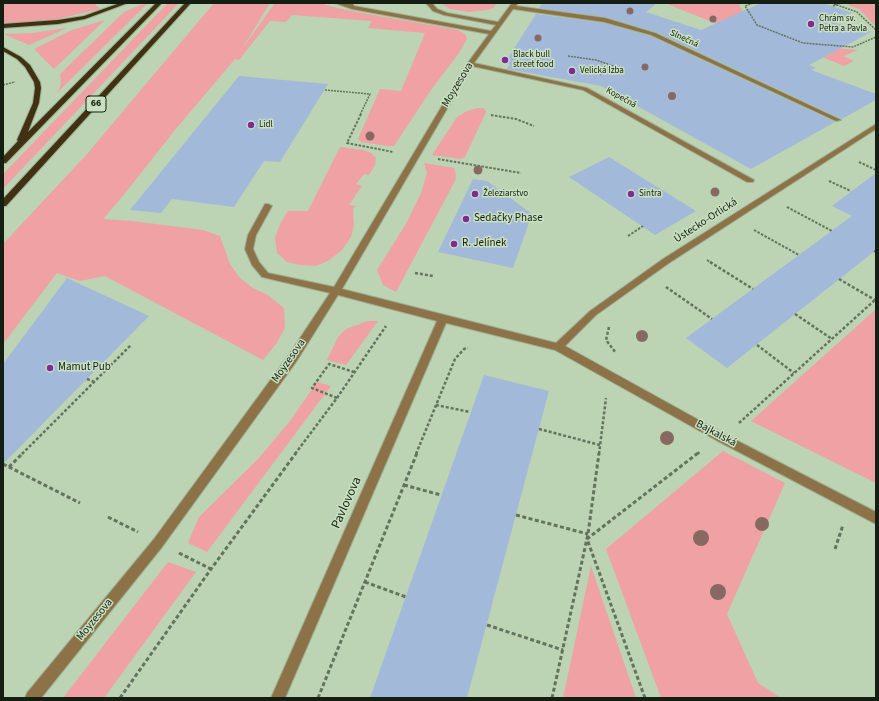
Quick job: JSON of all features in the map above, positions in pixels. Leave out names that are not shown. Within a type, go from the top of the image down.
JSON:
[{"type":"main road","points":[[3,26],[65,21],[126,3]]},
{"type":"main road","name":"66","points":[[3,161],[159,3]]},
{"type":"main road","name":"66","points":[[3,204],[188,3]]},
{"type":"main road","points":[[3,49],[19,58],[28,66],[37,82],[38,88],[36,103],[19,146]]},
{"type":"street","points":[[338,3],[493,34]]},
{"type":"street","points":[[429,3],[435,10],[446,14],[500,24]]},
{"type":"street","name":"Moyzesova","points":[[32,698],[158,543],[292,359],[336,290],[470,64],[514,5]]},
{"type":"street","name":"Slnečná","points":[[514,5],[605,20],[653,34],[838,120]]},
{"type":"street","name":"Kopečná","points":[[470,64],[585,89],[750,180]]},
{"type":"street","name":"Ústecko-Orlická","points":[[558,347],[593,312],[666,261],[876,126]]},
{"type":"street","name":"Bajkalská","points":[[268,206],[252,235],[249,249],[255,263],[265,275],[336,290],[444,319],[558,347],[720,437],[876,518]]},
{"type":"street","name":"Pavlovova","points":[[278,698],[444,319]]},
{"type":"path","points":[[753,3],[745,6],[757,25],[803,43],[853,47],[876,38]]},
{"type":"path","points":[[831,3],[857,12],[876,30]]},
{"type":"path","points":[[833,6],[841,3]]},
{"type":"path","points":[[568,56],[596,60],[613,66],[585,89]]},
{"type":"path","points":[[325,90],[370,94],[347,143],[521,173]]},
{"type":"path","points":[[491,115],[516,118],[534,126]]},
{"type":"path","points":[[853,160],[876,170]]},
{"type":"path","points":[[824,179],[851,191]]},
{"type":"path","points":[[790,202],[784,206],[832,231]]},
{"type":"path","points":[[758,224],[752,229],[799,255]]},
{"type":"path","points":[[628,236],[643,226]]},
{"type":"path","points":[[713,255],[706,260],[753,289]]},
{"type":"path","points":[[416,273],[432,276]]},
{"type":"path","points":[[739,422],[876,300],[839,279]]},
{"type":"path","points":[[660,292],[672,283]]},
{"type":"path","points":[[666,287],[712,319]]},
{"type":"path","points":[[120,698],[211,569],[337,398],[398,307]]},
{"type":"path","points":[[795,314],[832,339]]},
{"type":"path","points":[[609,326],[606,340],[620,358]]},
{"type":"path","points":[[9,467],[131,345]]},
{"type":"path","points":[[757,345],[794,373]]},
{"type":"path","points":[[318,698],[455,359],[464,349],[475,346]]},
{"type":"path","points":[[337,398],[312,388],[329,364],[354,372]]},
{"type":"path","points":[[87,379],[94,382]]},
{"type":"path","points":[[552,698],[588,534],[607,397],[600,394]]},
{"type":"path","points":[[436,405],[470,412]]},
{"type":"path","points":[[539,429],[600,445]]},
{"type":"path","points":[[587,539],[703,450]]},
{"type":"path","points":[[4,465],[80,502]]},
{"type":"path","points":[[404,485],[441,495]]},
{"type":"path","points":[[516,516],[588,534]]},
{"type":"path","points":[[108,517],[139,533]]},
{"type":"path","points":[[587,539],[645,698]]},
{"type":"path","points":[[177,552],[211,569]]},
{"type":"path","points":[[365,582],[406,597]]},
{"type":"path","points":[[487,625],[563,650]]},
{"type":"shaded area","points":[[3,3],[99,3],[95,5],[101,9],[49,21],[3,23]]},
{"type":"shaded area","points":[[148,3],[57,93],[61,84],[60,74],[124,12]]},
{"type":"shaded area","points":[[168,3],[179,3],[3,189],[3,174]]},
{"type":"shaded area","points":[[214,3],[270,3],[242,49],[275,3],[322,3],[351,11],[453,29],[466,35],[467,39],[459,53],[431,90],[394,146],[388,146],[361,142],[358,139],[380,89],[401,91],[425,33],[368,28],[372,21],[292,15],[286,22],[270,21],[239,60],[235,59],[175,130],[103,219],[203,230],[220,236],[230,264],[240,278],[253,288],[268,295],[284,308],[285,328],[276,344],[263,360],[105,276],[80,281],[57,273],[3,344],[3,244],[87,154]]},
{"type":"shaded area","points":[[441,3],[497,3],[493,8],[487,10],[469,12],[450,9]]},
{"type":"shaded area","points":[[665,3],[743,3],[739,5],[752,25],[803,45],[858,50],[843,56],[854,61],[844,66],[808,51],[796,56]]},
{"type":"shaded area","points":[[852,3],[876,3],[876,27],[859,9],[848,5]]},
{"type":"shaded area","points":[[105,20],[54,69],[34,49],[72,30]]},
{"type":"shaded area","points":[[67,28],[29,45],[4,34],[33,33]]},
{"type":"shaded area","points":[[477,108],[484,108],[486,112],[465,157],[461,159],[432,155],[457,117],[467,111]]},
{"type":"shaded area","points":[[340,147],[364,150],[371,153],[376,158],[375,165],[369,175],[364,174],[356,184],[362,186],[349,205],[356,206],[353,209],[354,225],[351,237],[342,250],[328,261],[316,266],[287,262],[277,253],[275,238],[280,224],[288,211],[308,211]]},
{"type":"shaded area","points":[[424,163],[454,168],[456,175],[455,181],[396,292],[383,285],[377,270],[407,222],[421,193],[427,173]]},
{"type":"shaded area","points":[[876,309],[876,483],[751,421]]},
{"type":"shaded area","points":[[368,321],[378,321],[346,365],[327,360],[338,337],[346,329]]},
{"type":"shaded area","points":[[317,382],[331,386],[207,552],[188,543],[199,517],[258,459],[290,421]]},
{"type":"shaded area","points":[[723,451],[785,483],[727,614],[758,683],[781,698],[661,698],[606,549]]},
{"type":"shaded area","points":[[168,562],[196,572],[104,698],[63,698]]},
{"type":"shaded area","points":[[591,566],[636,698],[563,698]]},
{"type":"building","points":[[542,3],[657,3],[646,12],[701,30],[761,3],[823,3],[852,13],[835,23],[871,32],[809,65],[816,68],[811,70],[876,94],[876,100],[842,119],[656,32],[605,17],[539,8]]},
{"type":"building","points":[[536,14],[604,23],[650,36],[835,122],[751,169],[601,86],[507,69],[510,64],[505,63]]},
{"type":"building","name":"Lidl","points":[[239,76],[328,84],[280,162],[264,161],[234,207],[172,199],[161,213],[130,210]]},
{"type":"building","name":"Sintra","points":[[609,157],[696,211],[655,235],[569,177]]},
{"type":"building","points":[[876,173],[876,250],[727,368],[686,338],[852,216],[832,206]]},
{"type":"building","points":[[473,179],[487,181],[532,214],[513,268],[438,252]]},
{"type":"building","points":[[67,278],[149,316],[3,464],[3,364]]},
{"type":"building","points":[[484,375],[549,391],[467,698],[370,698]]},
{"type":"place","name":"Chrám sv. Petra a Pavla","points":[[811,24]]},
{"type":"place","name":"Black bull street food","points":[[505,60]]},
{"type":"place","name":"Velická Izba","points":[[572,71]]},
{"type":"place","name":"Lidl","points":[[251,125]]},
{"type":"place","name":"Železiarstvo","points":[[475,194]]},
{"type":"place","name":"Sintra","points":[[631,194]]},
{"type":"place","name":"Sedačky Phase","points":[[466,219]]},
{"type":"place","name":"R. Jelínek","points":[[454,244]]},
{"type":"place","name":"Mamut Pub","points":[[50,368]]}]
